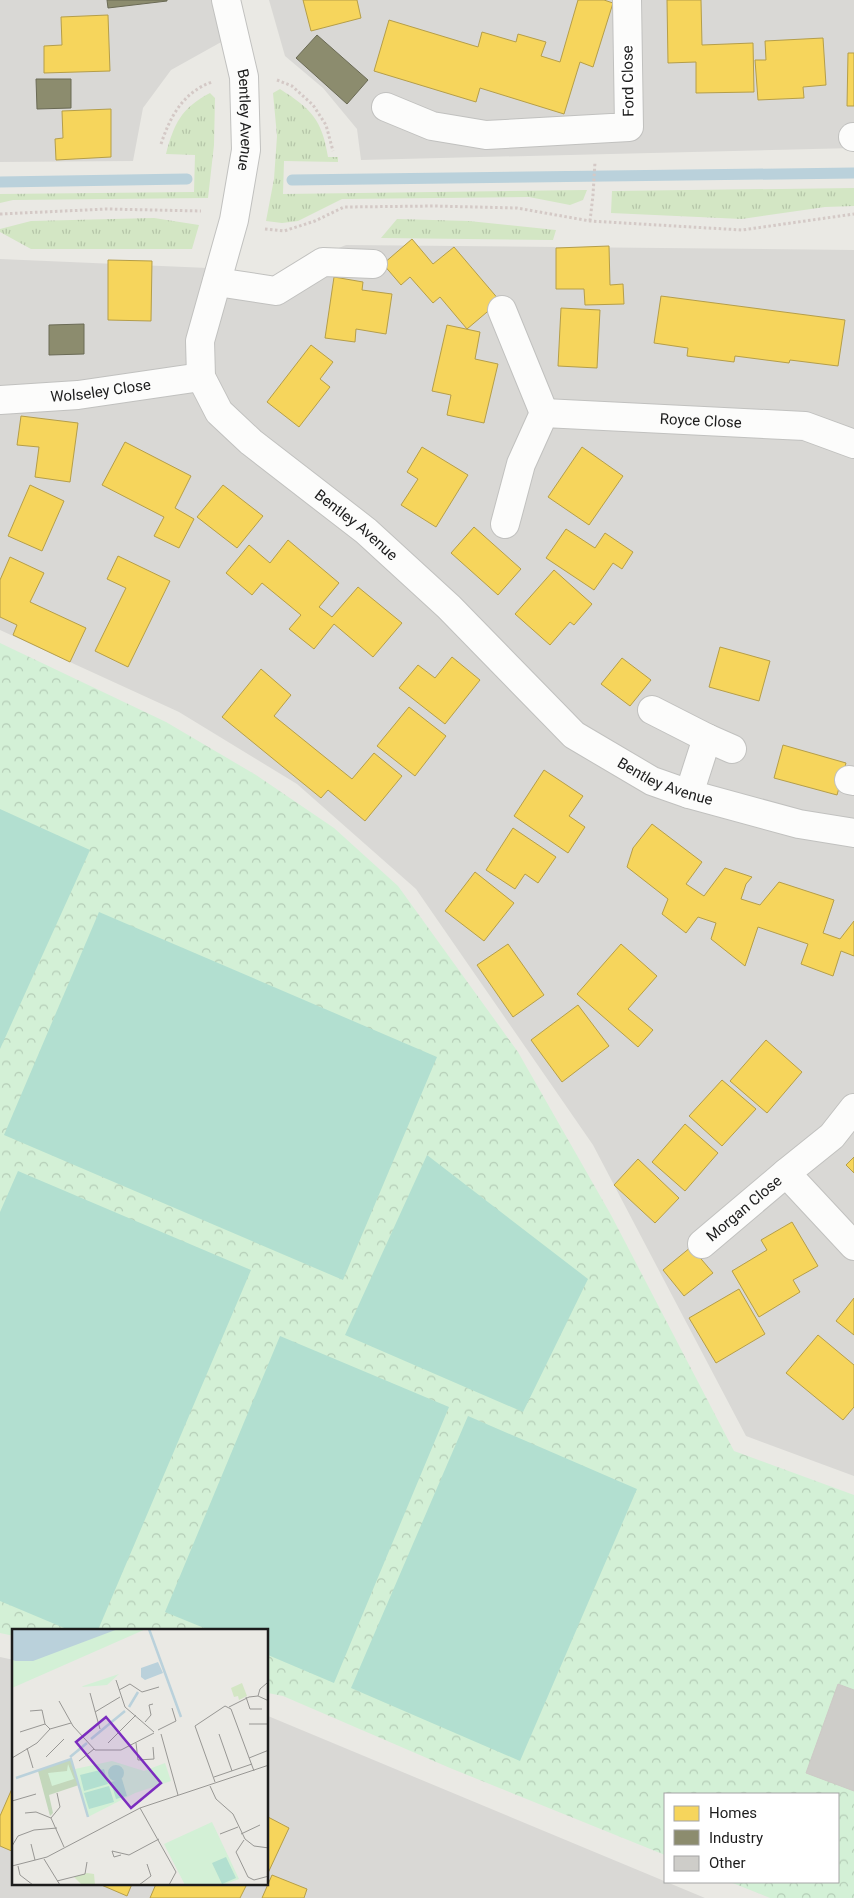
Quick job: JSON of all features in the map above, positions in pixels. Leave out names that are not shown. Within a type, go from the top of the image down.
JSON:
[{"type":"street","name":"Bentley Avenue","points":[[226,0],[244,77],[246,150],[234,220],[200,341],[201,377],[219,412],[251,442],[366,531],[442,600],[574,736],[652,781],[689,794],[799,824],[854,832]]},
{"type":"street","name":"Ford Close","points":[[386,108],[432,126],[486,134],[629,128],[627,0]]},
{"type":"street","points":[[217,282],[276,291],[323,262],[373,264]]},
{"type":"street","points":[[502,310],[544,413],[521,464],[505,524]]},
{"type":"street","name":"Wolseley Close","points":[[0,400],[78,395],[201,377]]},
{"type":"street","name":"Royce Close","points":[[544,413],[806,426],[854,444]]},
{"type":"street","points":[[652,710],[732,749]]},
{"type":"street","points":[[689,794],[707,738]]},
{"type":"street","name":"Morgan Close","points":[[702,1244],[832,1136],[854,1108]]},
{"type":"street","name":"Morgan Close","points":[[786,1173],[854,1246]]},
{"type":"path","points":[[161,144],[168,123],[180,104],[199,86],[220,80],[262,75],[292,86],[313,105],[326,125],[333,151]]},
{"type":"path","points":[[590,221],[595,158]]},
{"type":"path","points":[[0,214],[107,209],[196,210],[284,232],[344,207],[434,206],[517,208],[590,221],[742,230],[854,214]]},
{"type":"shaded area","points":[[0,0],[211,0],[223,41],[171,70],[143,108],[133,161],[0,162]]},
{"type":"shaded area","points":[[269,0],[854,0],[854,148],[361,160],[357,129],[323,88],[285,56]]},
{"type":"shaded area","points":[[346,245],[854,250],[854,1476],[746,1436],[593,1145],[416,889],[297,784],[179,712],[0,630],[0,259],[208,268],[262,280]]},
{"type":"shaded area","points":[[0,1657],[12,1660],[12,1886],[269,1886],[269,1716],[664,1881],[664,1883],[669,1883],[705,1898],[0,1898]]},
{"type":"green space","points":[[280,89],[300,103],[313,116],[322,133],[328,157],[338,157],[338,162],[284,161],[283,194],[587,190],[583,200],[570,205],[529,197],[342,199],[298,221],[282,223],[266,221],[274,179],[277,136],[273,93]]},
{"type":"green space","points":[[210,93],[215,98],[214,145],[208,198],[13,200],[0,203],[0,194],[194,192],[195,155],[166,154],[172,134],[185,111]]},
{"type":"green space","points":[[854,188],[854,206],[825,207],[742,219],[611,213],[612,191]]},
{"type":"green space","points":[[154,218],[199,225],[192,249],[31,249],[0,232],[0,229],[31,221]]},
{"type":"green space","points":[[397,219],[469,221],[556,230],[553,240],[381,238]]},
{"type":"green space","points":[[0,643],[166,722],[256,775],[334,828],[398,886],[518,1052],[611,1215],[734,1451],[854,1495],[854,1898],[770,1898],[732,1883],[839,1883],[839,1793],[664,1793],[664,1855],[450,1768],[283,1696],[269,1693],[269,1629],[12,1629],[12,1636],[0,1633]]},
{"type":"green space","points":[[0,809],[90,850],[0,1049]]},
{"type":"green space","points":[[99,912],[437,1057],[343,1280],[4,1135]]},
{"type":"green space","points":[[427,1155],[588,1279],[523,1412],[345,1335]]},
{"type":"green space","points":[[18,1171],[251,1270],[98,1629],[67,1629],[0,1601],[0,1212]]},
{"type":"green space","points":[[280,1336],[449,1407],[334,1683],[269,1655],[269,1629],[207,1629],[165,1612]]},
{"type":"green space","points":[[468,1416],[637,1489],[520,1761],[351,1688]]},
{"type":"building: Homes","points":[[303,0],[357,0],[361,18],[311,31]]},
{"type":"building: Homes","points":[[578,0],[604,0],[613,3],[593,67],[580,62],[564,114],[480,88],[476,102],[374,71],[389,20],[478,47],[482,32],[516,42],[518,34],[546,42],[541,56],[560,62]]},
{"type":"building: Homes","points":[[667,0],[701,0],[702,45],[753,43],[754,92],[696,93],[696,62],[668,63]]},
{"type":"building: Homes","points":[[108,15],[110,71],[44,73],[44,46],[62,45],[61,17]]},
{"type":"building: Homes","points":[[823,38],[826,85],[803,87],[804,98],[758,100],[755,60],[766,60],[765,41]]},
{"type":"building: Homes","points":[[848,53],[854,53],[854,106],[847,106]]},
{"type":"building: Homes","points":[[111,109],[111,157],[56,160],[55,139],[63,138],[62,111]]},
{"type":"building: Homes","points":[[412,239],[433,264],[454,247],[500,301],[467,329],[440,297],[433,303],[410,277],[401,285],[383,264]]},
{"type":"building: Homes","points":[[609,246],[610,285],[623,284],[624,304],[585,305],[584,289],[556,289],[556,248]]},
{"type":"building: Homes","points":[[108,260],[152,261],[151,321],[108,320]]},
{"type":"building: Homes","points":[[334,277],[363,282],[362,290],[392,294],[386,334],[356,329],[355,342],[325,338]]},
{"type":"building: Homes","points":[[661,296],[845,320],[838,366],[790,360],[789,363],[735,356],[734,362],[687,356],[688,348],[654,343]]},
{"type":"building: Homes","points":[[561,308],[600,310],[597,368],[558,366]]},
{"type":"building: Homes","points":[[447,325],[480,332],[475,359],[498,364],[484,423],[447,415],[451,395],[432,391]]},
{"type":"building: Homes","points":[[311,345],[333,362],[320,379],[330,387],[299,427],[267,402]]},
{"type":"building: Homes","points":[[21,416],[78,423],[70,482],[35,477],[39,447],[17,445]]},
{"type":"building: Homes","points":[[125,442],[191,476],[175,508],[194,519],[179,548],[154,536],[164,517],[102,485]]},
{"type":"building: Homes","points":[[422,447],[468,475],[436,527],[401,505],[418,479],[407,472]]},
{"type":"building: Homes","points":[[582,447],[623,476],[589,525],[548,497]]},
{"type":"building: Homes","points":[[30,485],[64,501],[42,551],[8,536]]},
{"type":"building: Homes","points":[[223,485],[263,516],[237,548],[197,517]]},
{"type":"building: Homes","points":[[474,527],[521,569],[498,595],[451,553]]},
{"type":"building: Homes","points":[[566,529],[595,548],[605,533],[633,552],[622,569],[613,563],[594,590],[546,558]]},
{"type":"building: Homes","points":[[288,540],[339,583],[319,607],[332,617],[358,587],[402,623],[373,657],[334,624],[314,649],[289,629],[301,615],[262,583],[252,595],[226,573],[249,545],[270,563]]},
{"type":"building: Homes","points":[[118,556],[170,581],[128,667],[95,651],[126,588],[107,579]]},
{"type":"building: Homes","points":[[10,557],[44,573],[30,602],[86,628],[70,662],[13,635],[17,625],[0,617],[0,580]]},
{"type":"building: Homes","points":[[554,570],[592,604],[574,625],[570,622],[550,645],[515,614]]},
{"type":"building: Homes","points":[[720,647],[770,661],[759,701],[709,687]]},
{"type":"building: Homes","points":[[452,657],[480,680],[445,724],[399,688],[418,665],[435,678]]},
{"type":"building: Homes","points":[[622,658],[651,680],[630,706],[601,684]]},
{"type":"building: Homes","points":[[261,669],[291,695],[274,716],[352,779],[374,753],[402,776],[365,821],[328,790],[321,798],[222,717]]},
{"type":"building: Homes","points":[[409,707],[446,736],[415,776],[377,746]]},
{"type":"building: Homes","points":[[783,745],[846,763],[837,795],[774,778]]},
{"type":"building: Homes","points":[[544,770],[583,796],[569,816],[585,827],[568,853],[514,816]]},
{"type":"building: Homes","points":[[652,824],[702,862],[686,884],[704,896],[725,868],[752,877],[746,884],[741,899],[760,905],[779,882],[834,900],[823,933],[840,939],[854,921],[854,956],[841,951],[833,976],[801,964],[808,944],[758,927],[745,966],[711,939],[716,923],[698,917],[686,933],[662,914],[668,899],[627,867],[633,848]]},
{"type":"building: Homes","points":[[513,828],[556,857],[538,883],[525,874],[515,889],[486,870]]},
{"type":"building: Homes","points":[[475,872],[514,903],[484,941],[445,911]]},
{"type":"building: Homes","points":[[508,944],[544,995],[513,1017],[477,965]]},
{"type":"building: Homes","points":[[621,944],[657,976],[628,1009],[653,1030],[638,1047],[577,994]]},
{"type":"building: Homes","points":[[578,1005],[609,1046],[562,1082],[531,1040]]},
{"type":"building: Homes","points":[[766,1040],[802,1072],[767,1113],[730,1081]]},
{"type":"building: Homes","points":[[722,1080],[756,1109],[722,1146],[689,1116]]},
{"type":"building: Homes","points":[[685,1124],[718,1153],[685,1191],[652,1162]]},
{"type":"building: Homes","points":[[854,1157],[854,1173],[846,1165]]},
{"type":"building: Homes","points":[[638,1159],[679,1198],[655,1223],[614,1185]]},
{"type":"building: Homes","points":[[792,1222],[818,1266],[793,1280],[800,1292],[759,1317],[732,1271],[767,1250],[761,1240]]},
{"type":"building: Homes","points":[[691,1247],[713,1273],[684,1296],[663,1270]]},
{"type":"building: Homes","points":[[739,1289],[765,1334],[716,1363],[689,1318]]},
{"type":"building: Homes","points":[[854,1298],[854,1335],[836,1321]]},
{"type":"building: Homes","points":[[818,1335],[854,1365],[854,1407],[843,1420],[786,1373]]},
{"type":"building: Homes","points":[[12,1789],[12,1851],[0,1846],[0,1816]]},
{"type":"building: Homes","points":[[269,1818],[289,1828],[269,1871]]},
{"type":"building: Homes","points":[[272,1875],[307,1889],[304,1898],[262,1898],[267,1886],[269,1886]]},
{"type":"building: Homes","points":[[104,1886],[131,1886],[127,1896]]},
{"type":"building: Homes","points":[[155,1886],[246,1886],[240,1898],[150,1898]]},
{"type":"building: Industry","points":[[107,0],[167,0],[167,1],[108,8]]},
{"type":"building: Industry","points":[[317,35],[368,80],[347,104],[296,58]]},
{"type":"building: Industry","points":[[36,79],[71,79],[71,108],[37,109]]},
{"type":"building: Industry","points":[[84,324],[84,354],[49,355],[49,325]]},
{"type":"building: Other","points":[[838,1684],[854,1690],[854,1791],[806,1773]]},
{"type":"waterway","points":[[292,180],[854,173]]},
{"type":"waterway","points":[[0,182],[187,179]]}]
